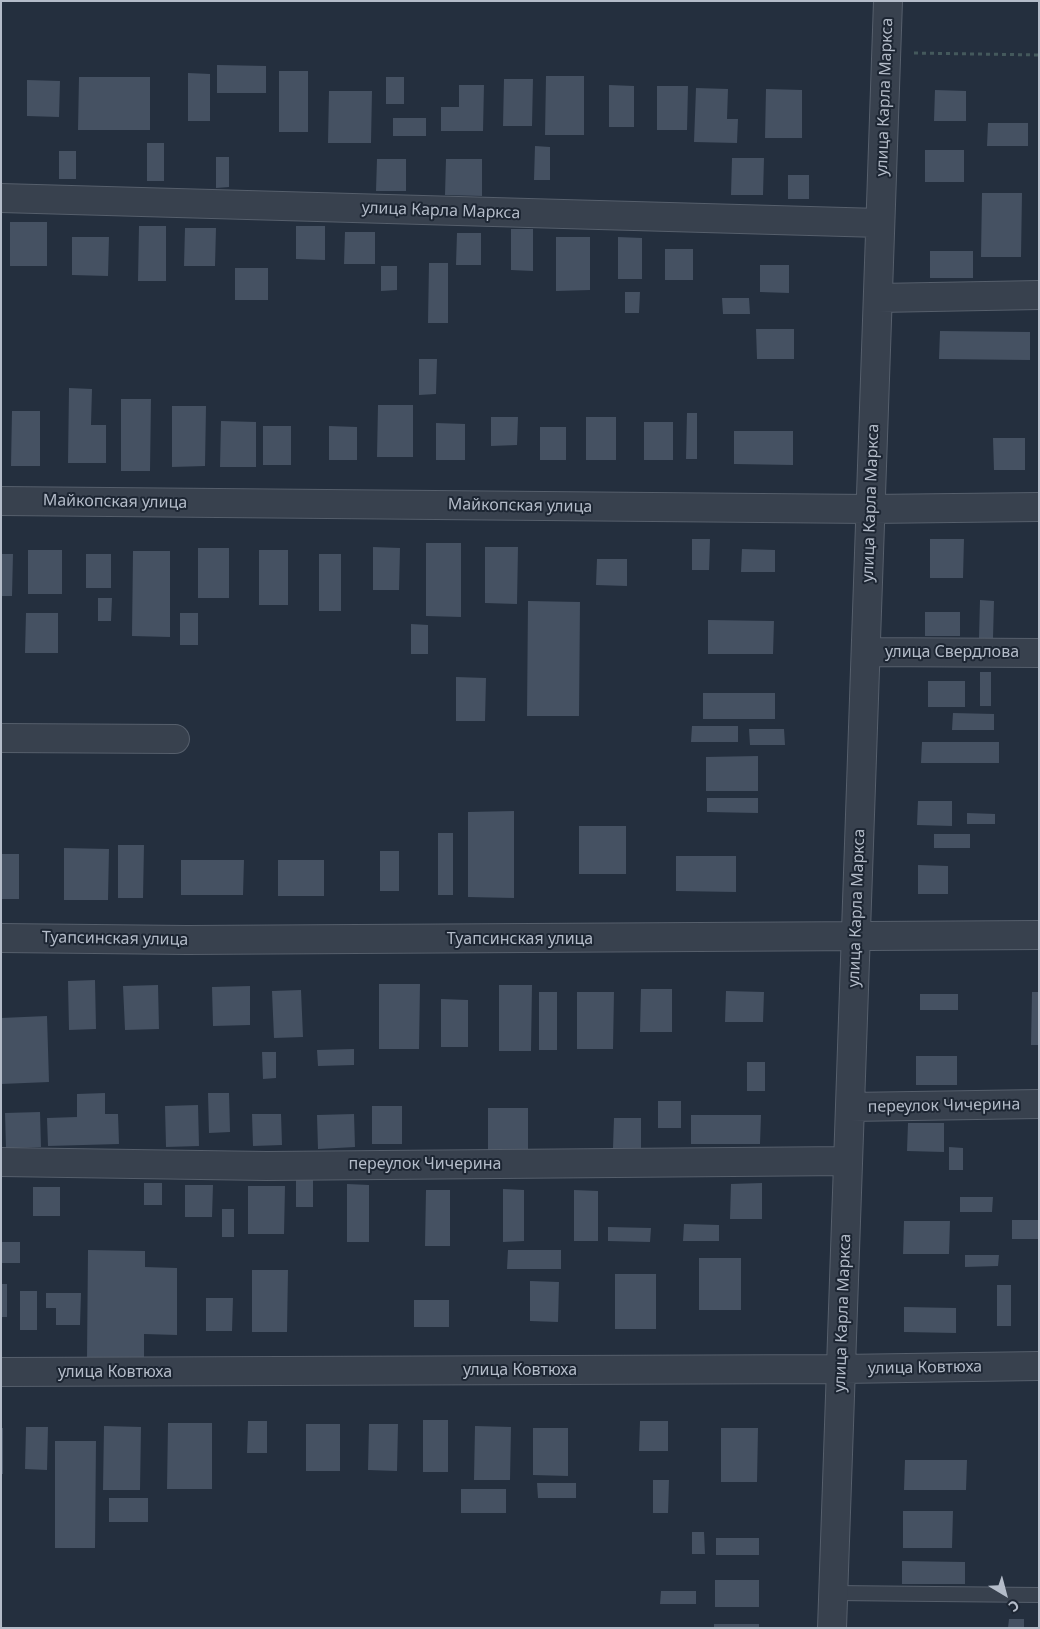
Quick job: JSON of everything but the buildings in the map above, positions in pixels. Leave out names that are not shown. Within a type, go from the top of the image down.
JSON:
[{"type":"street","name":"улица Карла Маркса","points":[[832,1628],[888,1]]},
{"type":"street","name":"улица Карла Маркса","points":[[1,198],[880,223]]},
{"type":"street","points":[[878,298],[1039,295]]},
{"type":"street","name":"Майкопская улица","points":[[1,500],[870,509],[1039,507]]},
{"type":"street","name":"улица Свердлова","points":[[866,652],[1039,652]]},
{"type":"street","points":[[1,738],[175,739]]},
{"type":"street","name":"Туапсинская улица","points":[[1,938],[197,940],[1039,935]]},
{"type":"street","name":"переулок Чичерина","points":[[850,1107],[1039,1104]]},
{"type":"street","name":"переулок Чичерина","points":[[1,1162],[267,1166],[848,1161]]},
{"type":"street","name":"улица Ковтюха","points":[[1,1372],[841,1369],[1039,1366]]},
{"type":"lane","points":[[834,1593],[1039,1595]]},
{"type":"path","points":[[886,52],[1039,55]]}]
